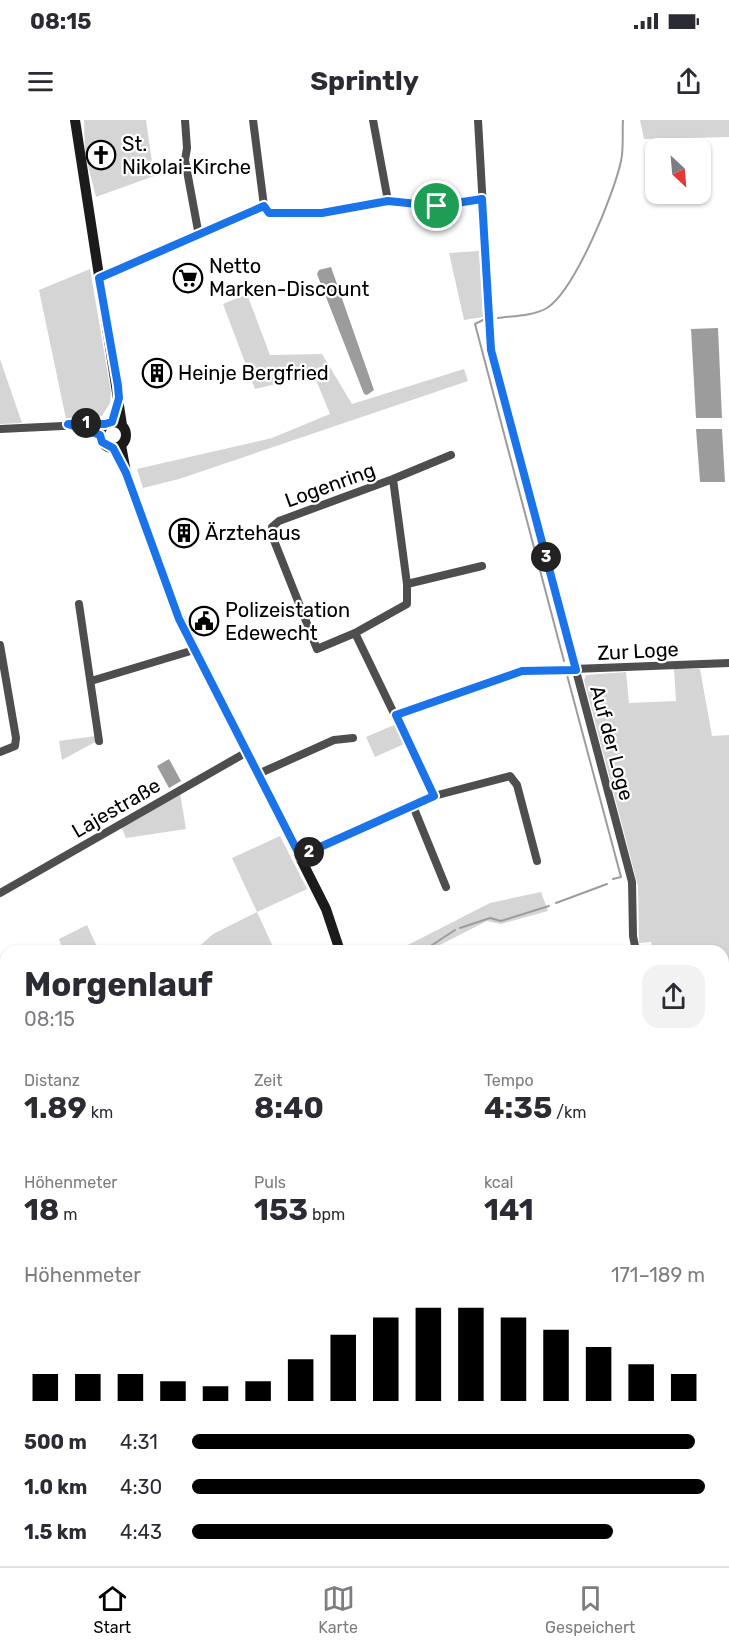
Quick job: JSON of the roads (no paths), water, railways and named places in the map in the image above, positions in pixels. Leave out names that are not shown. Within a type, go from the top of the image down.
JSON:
[{"type":"main road","points":[[75,120],[119,398],[102,442],[117,447]]},
{"type":"main road","points":[[109,426],[126,435],[117,447]]},
{"type":"main road","points":[[117,447],[160,570],[194,650],[326,909],[338,945]]},
{"type":"street","points":[[185,120],[187,148],[185,160],[199,236]]},
{"type":"street","points":[[253,120],[264,206],[269,213],[297,215],[388,201],[437,206],[482,199]]},
{"type":"street","points":[[374,120],[388,201]]},
{"type":"street","name":"Auf der Loge","points":[[477,120],[491,350],[632,882],[635,945]]},
{"type":"street","points":[[99,278],[264,206]]},
{"type":"street","points":[[0,429],[68,424],[109,426]]},
{"type":"street","name":"Logenring","points":[[393,479],[407,584],[407,604],[355,633],[317,649],[273,538],[272,527],[279,521],[393,479],[452,454]]},
{"type":"street","points":[[407,584],[482,566]]},
{"type":"street","points":[[79,604],[99,741]]},
{"type":"street","points":[[355,633],[434,796]]},
{"type":"street","points":[[0,645],[3,681],[15,746],[0,752]]},
{"type":"street","points":[[91,681],[194,650]]},
{"type":"street","name":"Zur Loge","points":[[396,715],[522,671],[729,663]]},
{"type":"street","points":[[258,774],[334,740],[353,738]]},
{"type":"street","name":"Lajestraße","points":[[0,893],[247,752]]},
{"type":"street","points":[[300,856],[434,796],[510,776],[517,785],[537,861]]},
{"type":"street","points":[[413,806],[446,886]]},
{"type":"waterway","points":[[498,318],[529,314],[547,308],[558,298],[569,282],[592,240],[617,176],[622,156],[623,120]]},
{"type":"waterway","points":[[483,320],[475,324],[564,661]]},
{"type":"waterway","points":[[567,675],[621,877],[613,879]]},
{"type":"waterway","points":[[556,903],[607,884]]},
{"type":"waterway","points":[[460,928],[490,918],[501,921],[549,906]]},
{"type":"waterway","points":[[432,945],[455,930]]},
{"type":"place","name":"St. Nikolai-Kirche","points":[[101,155]]},
{"type":"place","name":"Netto Marken-Discount","points":[[188,278]]},
{"type":"place","name":"Heinje Bergfried","points":[[157,373]]},
{"type":"place","name":"Ärztehaus","points":[[184,533]]},
{"type":"place","name":"Polizeistation Edewecht","points":[[204,621]]}]
